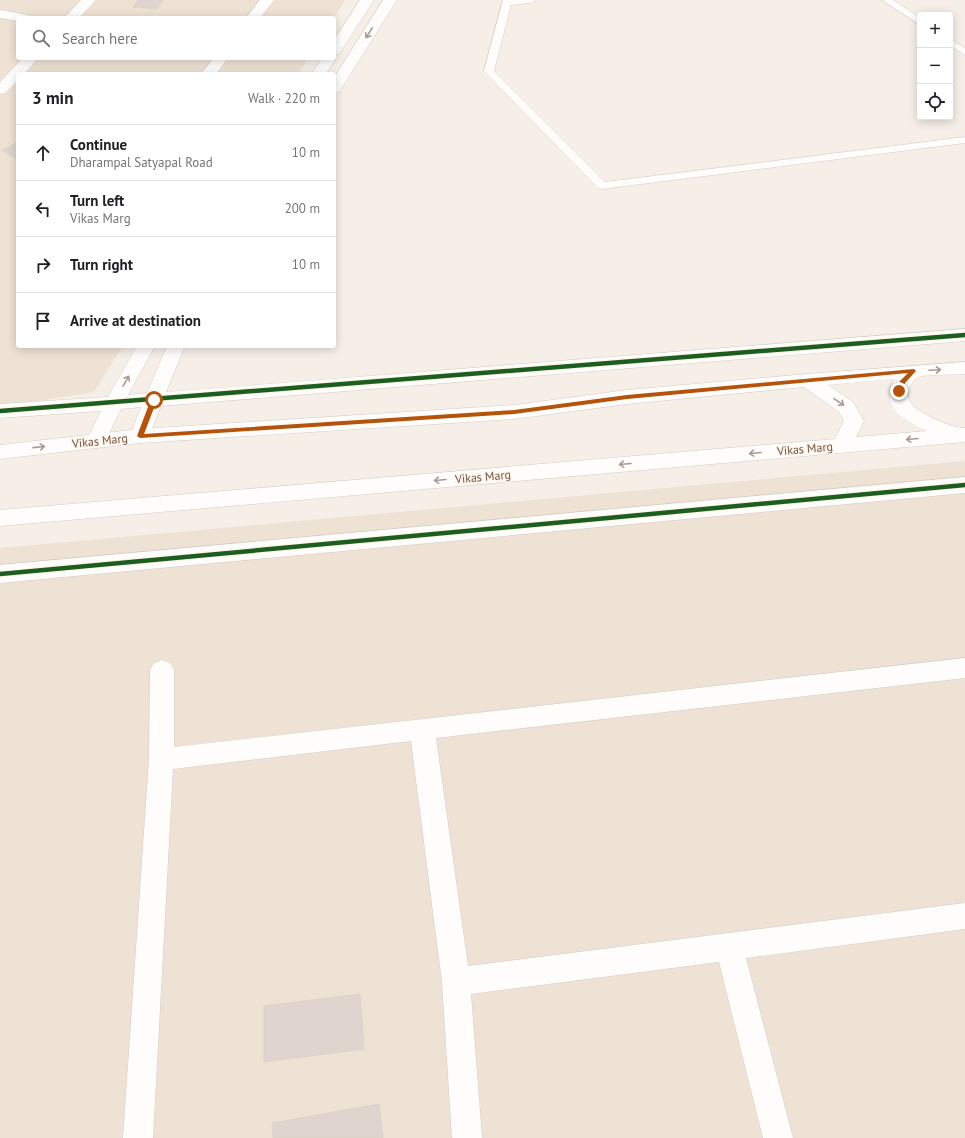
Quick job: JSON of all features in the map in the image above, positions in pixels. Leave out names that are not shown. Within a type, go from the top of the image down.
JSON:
[{"type":"street","points":[[73,16],[89,0]]},
{"type":"street","points":[[255,16],[267,0]]},
{"type":"street","points":[[336,48],[367,0]]},
{"type":"street","points":[[336,87],[390,0]]},
{"type":"street","points":[[0,14],[16,17]]},
{"type":"street","points":[[18,72],[30,60]]},
{"type":"street","points":[[210,72],[219,60]]},
{"type":"street","points":[[320,72],[328,60]]},
{"type":"street","points":[[0,90],[16,74]]},
{"type":"street","points":[[0,411],[965,335]]},
{"type":"street","points":[[96,441],[114,403],[145,348]]},
{"type":"street","points":[[140,436],[175,348]]},
{"type":"street","name":"Vikas Marg","points":[[0,452],[140,436],[514,412],[627,397],[807,380],[965,368]]},
{"type":"street","points":[[914,371],[902,382],[899,391],[899,400],[904,409],[915,418],[932,426],[963,435]]},
{"type":"street","points":[[807,380],[846,407],[854,421],[842,446]]},
{"type":"street","name":"Vikas Marg","points":[[0,518],[963,435]]},
{"type":"street","points":[[0,574],[965,485]]},
{"type":"street","points":[[161,759],[965,668]]},
{"type":"street","points":[[138,1138],[161,759],[162,670]]},
{"type":"street","points":[[422,729],[456,982],[467,1138]]},
{"type":"street","points":[[456,982],[965,916]]},
{"type":"street","points":[[729,946],[778,1138]]},
{"type":"lane","points":[[531,0],[508,2],[489,71],[602,186],[965,140]]},
{"type":"lane","points":[[887,0],[917,20]]},
{"type":"lane","points":[[953,44],[965,52]]},
{"type":"shaded area","points":[[0,0],[345,0],[335,16],[16,16],[16,60],[307,60],[299,72],[16,72],[16,348],[122,348],[94,392],[0,407]]},
{"type":"shaded area","points":[[965,461],[965,1138],[0,1138],[0,548]]},
{"type":"building","points":[[138,0],[163,0],[157,9],[133,7]]},
{"type":"building","points":[[16,143],[16,159],[2,150]]},
{"type":"building","points":[[360,994],[364,1049],[264,1062],[264,1006]]},
{"type":"building","points":[[379,1104],[383,1138],[273,1138],[272,1123]]},
{"type":"cycle path","points":[[0,411],[965,335]]},
{"type":"cycle path","points":[[0,574],[965,485]]},
{"type":"route","points":[[154,400],[140,436],[514,412],[627,397],[914,371],[902,382],[899,391]]}]
